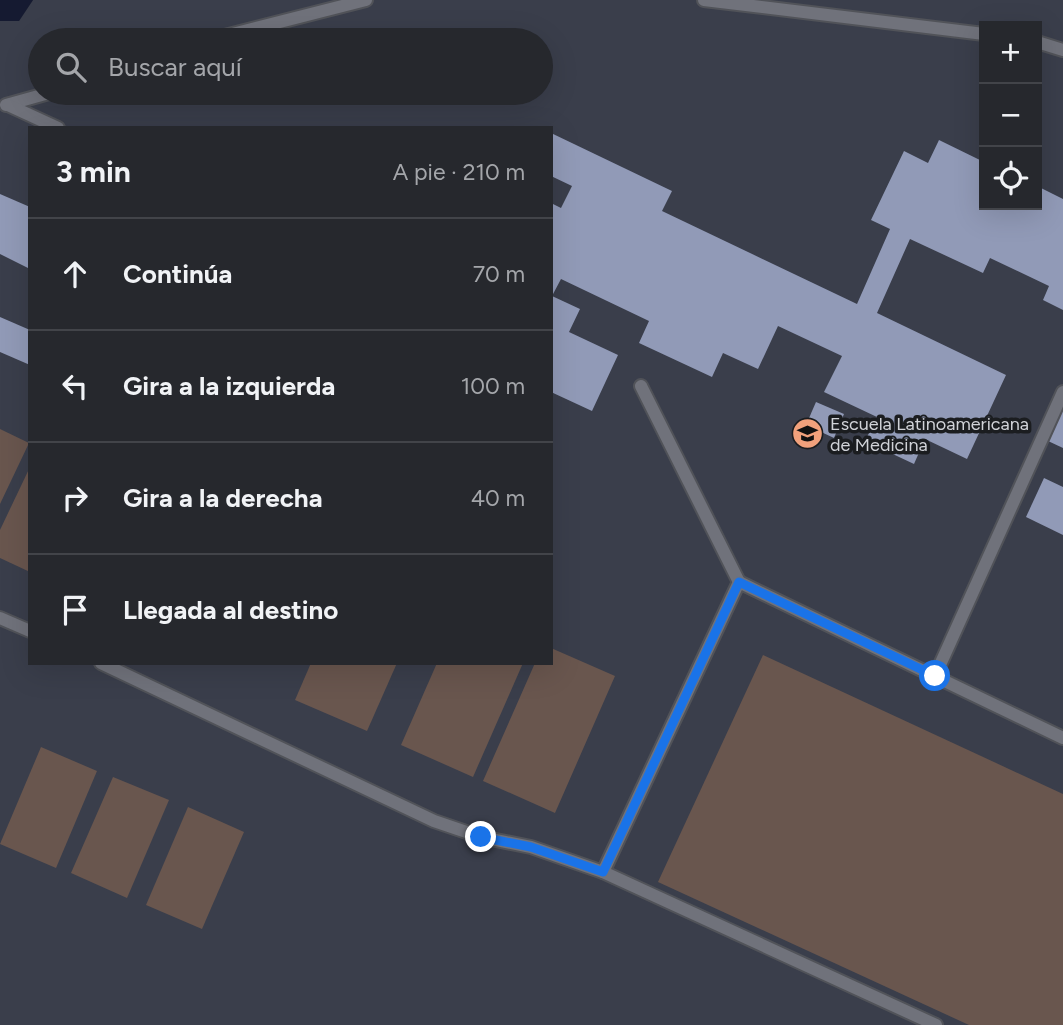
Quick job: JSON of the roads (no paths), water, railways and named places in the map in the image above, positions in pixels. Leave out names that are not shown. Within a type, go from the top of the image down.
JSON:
[{"type":"lane","points":[[256,28],[366,0]]},
{"type":"lane","points":[[705,0],[979,33]]},
{"type":"lane","points":[[1042,44],[1063,50]]},
{"type":"lane","points":[[4,105],[28,99]]},
{"type":"lane","points":[[4,105],[53,126]]},
{"type":"lane","points":[[641,386],[739,582],[1063,738]]},
{"type":"lane","points":[[935,676],[1063,393]]},
{"type":"lane","points":[[603,872],[739,582]]},
{"type":"lane","points":[[0,618],[28,630]]},
{"type":"lane","points":[[105,665],[434,821],[481,837],[531,847],[603,872],[936,1025]]},
{"type":"water","points":[[0,0],[33,0],[19,21],[0,21]]},
{"type":"place","name":"Escuela Latinoamericana de Medicina","points":[[807,434]]}]
